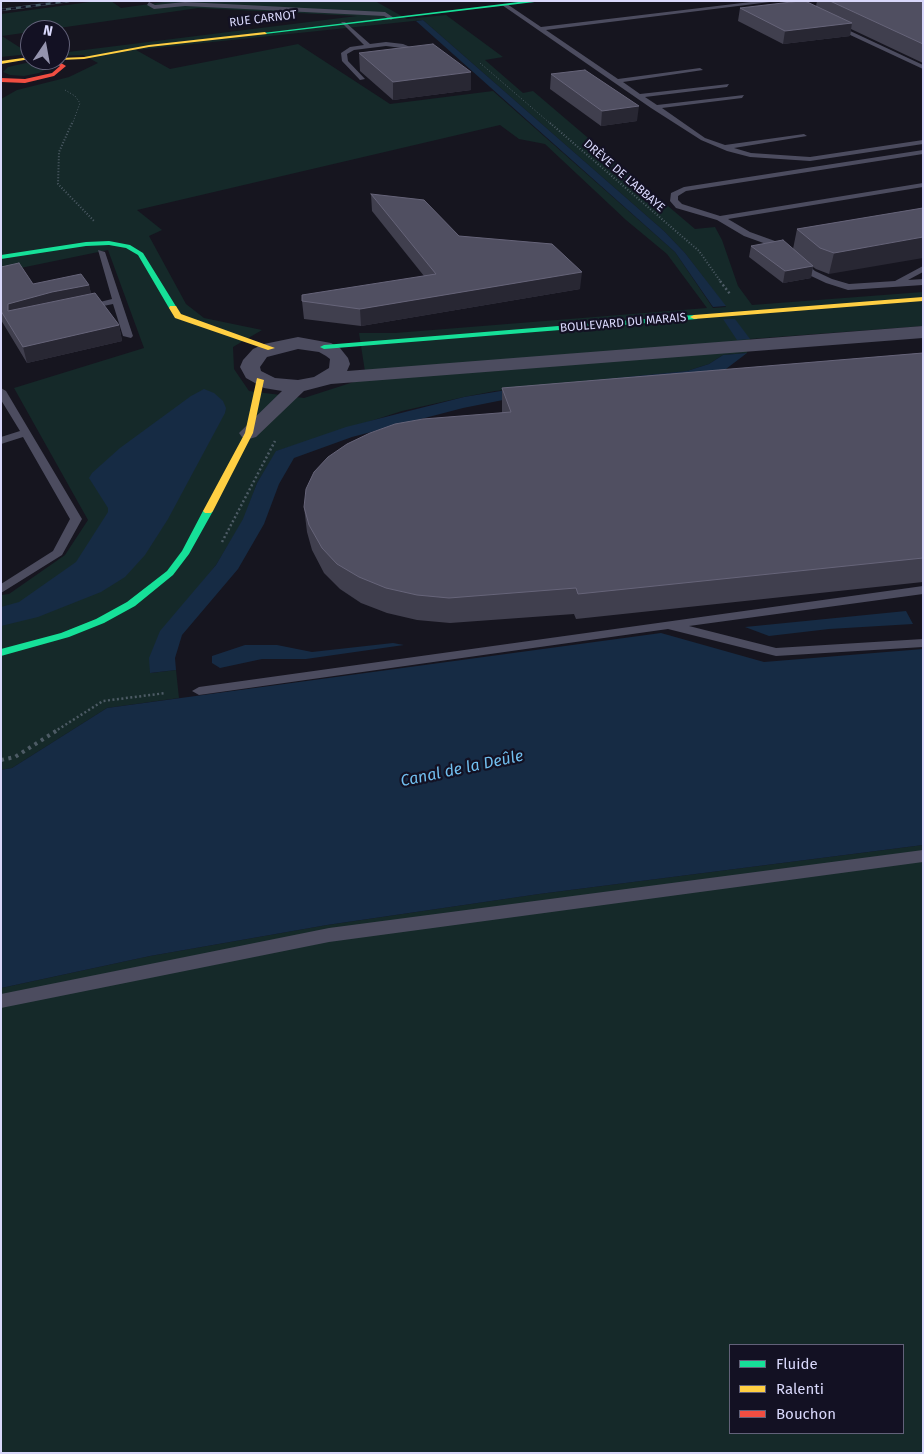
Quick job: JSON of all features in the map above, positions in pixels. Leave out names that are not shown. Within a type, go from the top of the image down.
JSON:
[{"type":"street","name":"RUE CARNOT","points":[[70,62],[128,48],[541,1]]},
{"type":"street","points":[[1,63],[20,60]]},
{"type":"street","name":"RUE CARNOT","points":[[20,81],[48,77],[55,70]]},
{"type":"street","points":[[1,80],[20,81]]},
{"type":"street","points":[[1,87],[20,81]]},
{"type":"street","points":[[1,257],[98,248],[120,244],[128,246],[141,254],[178,316],[271,348]]},
{"type":"street","name":"BOULEVARD DU MARAIS","points":[[324,347],[923,299]]},
{"type":"street","points":[[329,378],[337,371],[340,364],[339,358],[324,347],[298,343],[271,348],[253,360],[250,367],[253,374],[260,380],[271,384],[298,386],[329,378],[923,332]]},
{"type":"street","points":[[1,653],[64,635],[100,621],[131,604],[170,573],[186,552],[249,433],[260,380]]},
{"type":"street","points":[[249,433],[298,386]]},
{"type":"lane","points":[[539,29],[775,1]]},
{"type":"lane","points":[[149,4],[154,7],[185,4],[385,14],[391,18]]},
{"type":"lane","points":[[505,5],[653,107],[703,139],[724,147],[750,155],[810,159],[923,142]]},
{"type":"lane","points":[[343,23],[368,44]]},
{"type":"lane","points":[[830,23],[923,67]]},
{"type":"lane","points":[[362,79],[345,61],[344,53],[352,48],[368,44],[403,46],[433,57]]},
{"type":"lane","points":[[614,81],[700,70]]},
{"type":"lane","points":[[637,96],[727,85]]},
{"type":"lane","points":[[653,107],[742,96]]},
{"type":"lane","points":[[724,147],[804,136]]},
{"type":"lane","points":[[923,152],[684,189],[674,195],[674,201],[679,206],[694,212],[720,218],[747,234],[775,243],[793,254],[812,273],[828,282],[848,286],[923,282]]},
{"type":"lane","points":[[720,218],[923,184]]},
{"type":"lane","points":[[775,243],[793,240]]},
{"type":"lane","points":[[98,248],[118,301],[128,336]]},
{"type":"lane","points":[[895,284],[923,268]]},
{"type":"lane","points":[[79,308],[118,301]]},
{"type":"lane","points":[[1,391],[76,520],[58,553],[1,590]]},
{"type":"lane","points":[[1,441],[25,433]]},
{"type":"lane","points":[[199,691],[923,590]]},
{"type":"lane","points":[[668,625],[776,652],[923,642]]},
{"type":"lane","points":[[1,1001],[329,935],[923,856]]},
{"type":"path","name":"DRÈVE DE L'ABBAYE","points":[[480,63],[699,251],[745,313]]},
{"type":"path","points":[[59,87],[75,96],[80,102],[79,109],[59,152],[57,164],[58,184],[96,224]]},
{"type":"path","points":[[218,549],[276,439]]},
{"type":"path","points":[[1,760],[15,757],[103,701],[166,692]]},
{"type":"green space","points":[[97,1],[111,1],[121,8],[171,1],[375,1],[407,19],[446,15],[503,57],[485,60],[523,93],[533,91],[695,229],[715,227],[722,240],[738,286],[752,305],[923,292],[923,326],[750,339],[747,353],[723,355],[709,364],[687,371],[495,391],[464,397],[402,411],[277,451],[257,483],[244,519],[216,565],[192,595],[151,673],[176,670],[179,698],[107,708],[12,768],[1,770],[1,595],[9,594],[65,555],[88,520],[14,388],[144,348],[108,250],[1,272],[1,99],[17,90],[69,77],[98,63],[83,55],[70,56],[70,52],[357,16],[198,8],[70,26],[70,20],[20,20],[20,33],[2,36],[20,48],[20,55],[1,57],[1,14]],"holes":[[[423,20],[664,231],[685,253],[726,307],[713,308],[675,252],[493,91],[390,104],[298,44],[170,69],[136,50]],[[500,125],[519,139],[545,144],[626,220],[667,254],[707,308],[395,333],[359,333],[366,378],[304,398],[249,391],[234,369],[233,347],[262,330],[204,318],[186,304],[149,236],[162,230],[137,210]]]},
{"type":"green space","points":[[20,64],[20,70],[45,70],[24,76],[10,75],[3,72],[8,67]]},
{"type":"green space","points":[[923,845],[923,1453],[1,1453],[1,988],[150,956],[327,925],[539,894]]},
{"type":"water","points":[[423,20],[664,231],[685,253],[726,306],[713,307],[675,252],[416,21]]},
{"type":"water","points":[[723,319],[735,319],[750,339],[737,340]]},
{"type":"water","points":[[747,353],[722,372],[503,400],[463,408],[352,437],[294,458],[279,484],[264,524],[238,569],[182,635],[175,658],[176,670],[150,673],[149,658],[160,631],[216,565],[243,519],[257,483],[276,451],[346,427],[464,397],[525,387],[687,371],[709,364],[723,355]]},
{"type":"water","points":[[204,389],[214,393],[223,401],[226,408],[225,413],[168,519],[145,555],[125,577],[101,592],[38,617],[1,626],[1,607],[19,602],[76,562],[108,512],[108,508],[89,478],[92,473],[120,448],[191,396]]},
{"type":"water","points":[[906,611],[913,624],[829,629],[769,636],[745,627]]},
{"type":"water","name":"Canal de la Deûle","points":[[661,633],[764,662],[923,649],[923,845],[539,894],[327,925],[150,956],[1,988],[1,770],[12,768],[107,708]]},
{"type":"water","points":[[393,643],[404,645],[306,659],[262,659],[220,668],[212,663],[212,656],[245,645],[277,645],[312,652]]},
{"type":"building","points":[[805,1],[852,23],[785,31],[740,8]]},
{"type":"building","points":[[830,1],[923,1],[923,44]]},
{"type":"building","points":[[433,44],[471,72],[393,82],[359,53]]},
{"type":"building","points":[[585,70],[639,106],[602,111],[551,74]]},
{"type":"building","points":[[371,194],[424,200],[459,236],[552,244],[582,272],[360,309],[302,301],[302,295],[436,274]]},
{"type":"building","points":[[923,208],[923,237],[834,253],[820,248],[797,229]]},
{"type":"building","points":[[783,240],[813,266],[785,271],[751,246]]},
{"type":"building","points":[[19,263],[33,284],[81,274],[89,285],[52,292],[8,304],[8,311],[95,293],[119,325],[23,347],[1,311],[1,267]]},
{"type":"building","points":[[923,353],[923,558],[578,594],[576,588],[449,598],[417,595],[386,588],[359,577],[337,564],[322,548],[309,525],[304,507],[306,489],[314,472],[328,457],[347,444],[395,424],[423,419],[511,412],[502,388]]},
{"type":"railway","points":[[1,10],[69,1]]},
{"type":"traffic: fast","points":[[265,33],[541,1]]},
{"type":"traffic: fast","points":[[1,257],[86,244],[109,243],[128,246],[141,254],[173,308]]},
{"type":"traffic: fast","points":[[324,347],[694,317]]},
{"type":"traffic: fast","points":[[1,653],[65,635],[100,621],[131,604],[170,573],[186,552],[208,511]]},
{"type":"traffic: slow","points":[[70,59],[84,58],[149,46],[265,33]]},
{"type":"traffic: slow","points":[[1,63],[20,60]]},
{"type":"traffic: slow","points":[[694,317],[923,299]]},
{"type":"traffic: slow","points":[[173,308],[178,316],[271,348]]},
{"type":"traffic: slow","points":[[208,511],[249,433],[260,380]]},
{"type":"traffic: jam","points":[[1,80],[25,81],[54,74],[58,70]]}]
